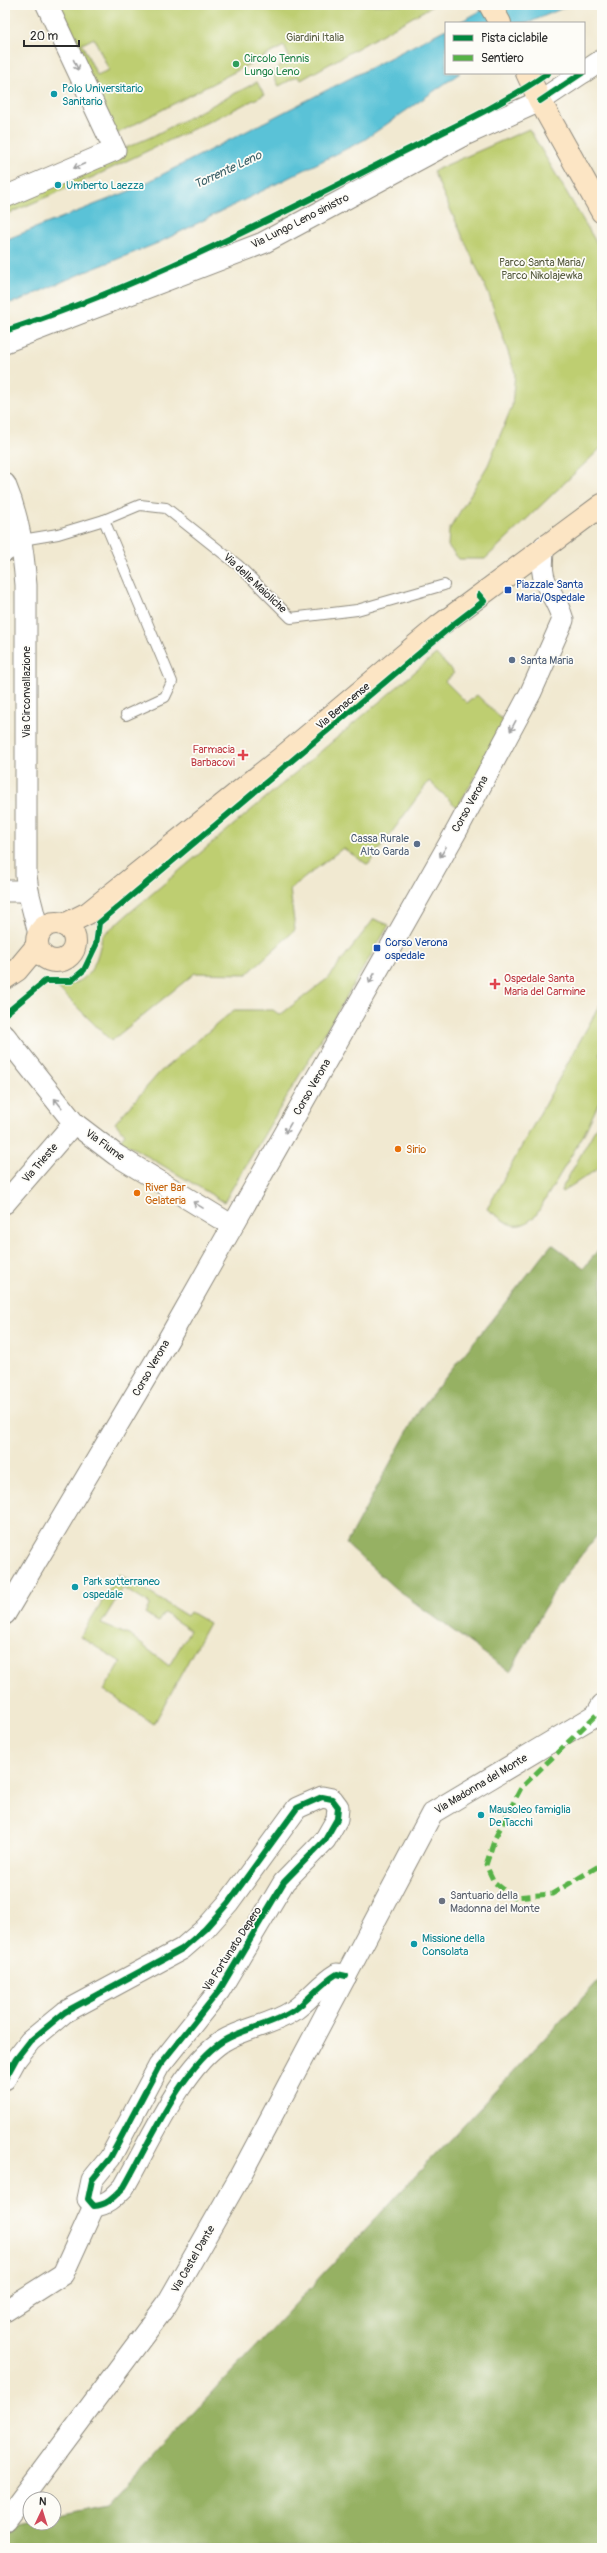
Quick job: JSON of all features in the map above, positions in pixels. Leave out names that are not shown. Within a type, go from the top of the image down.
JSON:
[{"type":"main road","points":[[490,5],[499,22]]},
{"type":"main road","points":[[527,74],[540,101],[602,212]]},
{"type":"main road","name":"Via Benacense","points":[[11,974],[280,759],[438,626],[544,546],[602,505]]},
{"type":"street","points":[[5,197],[115,150],[47,5]]},
{"type":"street","name":"Via Lungo Leno sinistro","points":[[585,71],[602,60]]},
{"type":"street","name":"Via Lungo Leno sinistro","points":[[5,342],[263,242],[460,137],[540,101],[580,74]]},
{"type":"street","name":"Via Circonvallazione","points":[[5,484],[13,504],[22,540],[26,585],[30,896]]},
{"type":"street","name":"Via delle Maioliche","points":[[5,551],[22,540]]},
{"type":"street","name":"Corso Verona","points":[[8,1605],[168,1340],[231,1225],[456,830],[531,692],[559,632],[563,620],[543,577],[541,564],[544,546]]},
{"type":"street","points":[[5,891],[30,896],[54,939]]},
{"type":"street","name":"Via Fiume","points":[[5,1036],[74,1122],[116,1155],[231,1225]]},
{"type":"street","name":"Via Trieste","points":[[5,1203],[74,1122]]},
{"type":"street","name":"Via Madonna del Monte","points":[[346,1976],[432,1813],[596,1715],[602,1705]]},
{"type":"street","name":"Via Fortunato Depero","points":[[5,2079],[16,2059],[30,2041],[65,2012],[182,1949],[205,1929],[228,1903],[297,1808],[322,1797],[332,1799],[338,1807],[337,1820],[325,1840],[284,1882],[219,1991],[159,2066],[110,2158],[92,2180],[88,2199],[94,2206]]},
{"type":"street","points":[[5,2311],[63,2274],[94,2206],[102,2205],[112,2200],[124,2187],[173,2100],[190,2074],[207,2055],[223,2041],[291,2012],[305,2003],[327,1980],[337,1974],[346,1976]]},
{"type":"street","name":"Via Castel Dante","points":[[5,2522],[167,2304],[240,2178],[346,1976]]},
{"type":"lane","name":"Via delle Maioliche","points":[[22,540],[58,534],[104,520],[140,505],[166,508],[239,566],[292,618],[357,610],[444,586]]},
{"type":"lane","points":[[104,520],[172,682],[165,697],[126,715]]},
{"type":"green space","name":"Giardini Italia","points":[[52,5],[434,5],[301,80],[298,76],[279,86],[272,73],[289,57],[284,46],[116,134]],"holes":[[[94,38],[109,70],[97,75],[82,44]]]},
{"type":"green space","points":[[257,82],[264,95],[93,177],[5,215],[5,200],[151,137]]},
{"type":"green space","name":"Parco Santa Maria/ Parco Nikolajewka","points":[[529,129],[602,252],[602,447],[485,559],[459,559],[448,546],[449,530],[488,465],[512,406],[515,373],[489,295],[433,171]]},
{"type":"green space","points":[[436,654],[454,673],[445,681],[467,703],[477,695],[507,724],[457,807],[429,781],[368,865],[343,848],[290,889],[295,930],[247,974],[195,973],[111,1041],[52,982],[71,984],[79,982],[85,977],[90,972],[97,958],[102,936]]},
{"type":"green space","points":[[374,919],[389,925],[224,1202],[120,1140],[125,1134],[115,1123],[160,1072],[234,1010],[273,1010],[280,1015],[327,979]]},
{"type":"green space","points":[[602,1001],[602,1050],[599,1055],[602,1057],[602,1096],[584,1134],[536,1215],[523,1224],[517,1225],[506,1222],[487,1209]]},
{"type":"green space","points":[[602,1117],[602,1166],[562,1192],[561,1190]]},
{"type":"green space","points":[[552,1244],[584,1268],[602,1245],[602,1529],[557,1586],[510,1672],[396,1589],[346,1544],[418,1412]]},
{"type":"green space","points":[[119,1574],[187,1616],[190,1612],[209,1623],[154,1724],[104,1690],[121,1662],[80,1637]],"holes":[[[123,1588],[150,1604],[145,1613],[158,1622],[164,1613],[190,1630],[169,1666],[131,1636],[101,1624]]]},
{"type":"green space","points":[[602,1977],[602,2548],[5,2548],[5,2526],[22,2522],[22,2531],[62,2531],[62,2514],[107,2505]]},
{"type":"water","points":[[492,5],[570,5],[530,22],[460,22]]},
{"type":"water","name":"Torrente Leno","points":[[445,30],[445,74],[459,74],[364,140],[158,243],[80,274],[18,301],[5,304],[5,240],[132,190]]},
{"type":"marked path","points":[[596,1715],[521,1788],[495,1838],[486,1865],[494,1882],[513,1897],[552,1894],[602,1864]]},
{"type":"cycle path","points":[[5,331],[102,295],[244,232],[488,109],[509,98],[547,74]]},
{"type":"cycle path","points":[[540,101],[580,74]]},
{"type":"cycle path","points":[[5,1014],[45,981],[71,981],[84,970],[96,945],[99,923],[454,624],[484,601],[479,595]]},
{"type":"cycle path","points":[[5,2079],[16,2059],[30,2041],[65,2012],[182,1949],[205,1929],[228,1903],[297,1808],[322,1797],[332,1799],[338,1807],[337,1819],[325,1840],[284,1882],[219,1991],[159,2066],[110,2158],[92,2180],[88,2199],[94,2206],[107,2202],[124,2187],[167,2108],[193,2069],[208,2053],[223,2041],[231,2037],[285,2016],[304,2002],[325,1982],[337,1974],[346,1976]]},
{"type":"place","name":"Circolo Tennis Lungo Leno","points":[[236,64]]},
{"type":"place","name":"Polo Universitario Sanitario","points":[[54,94]]},
{"type":"place","name":"Umberto Laezza","points":[[58,185]]},
{"type":"place","name":"Piazzale Santa Maria/Ospedale","points":[[508,590]]},
{"type":"place","name":"Santa Maria","points":[[512,660]]},
{"type":"place","name":"Farmacia Barbacovi","points":[[243,755]]},
{"type":"place","name":"Cassa Rurale Alto Garda","points":[[417,844]]},
{"type":"place","name":"Corso Verona ospedale","points":[[377,948]]},
{"type":"place","name":"Ospedale Santa Maria del Carmine","points":[[495,984]]},
{"type":"place","name":"Sirio","points":[[398,1149]]},
{"type":"place","name":"River Bar Gelateria","points":[[137,1193]]},
{"type":"place","name":"Park sotterraneo ospedale","points":[[75,1587]]},
{"type":"place","name":"Mausoleo famiglia De Tacchi","points":[[481,1815]]},
{"type":"place","name":"Santuario della Madonna del Monte","points":[[442,1901]]},
{"type":"place","name":"Missione della Consolata","points":[[414,1944]]}]
